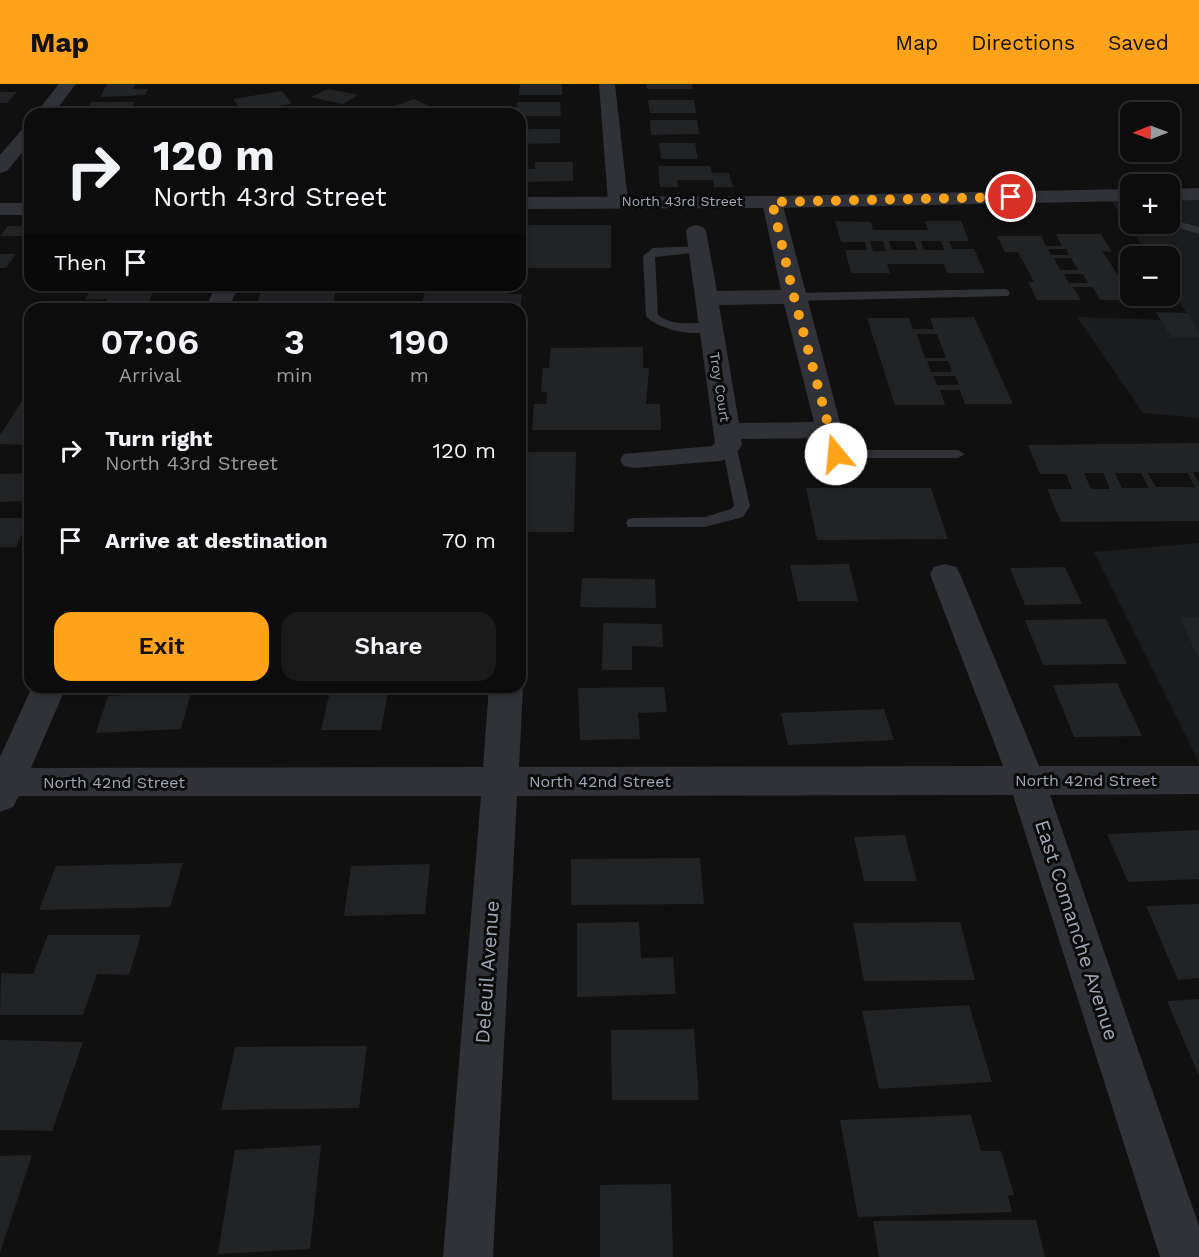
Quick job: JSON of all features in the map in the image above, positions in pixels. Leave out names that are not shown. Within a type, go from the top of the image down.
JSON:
[{"type":"street","points":[[49,108],[68,84]]},
{"type":"street","points":[[607,84],[618,201]]},
{"type":"street","points":[[0,167],[24,137]]},
{"type":"street","points":[[1180,195],[1199,194]]},
{"type":"street","name":"North 43rd Street","points":[[526,202],[772,202],[1120,195]]},
{"type":"street","points":[[727,438],[829,430],[772,202]]},
{"type":"street","points":[[0,210],[24,209]]},
{"type":"street","name":"Troy Court","points":[[634,460],[720,453],[727,438],[697,241]]},
{"type":"street","points":[[706,298],[794,297]]},
{"type":"street","name":"East Comanche Avenue","points":[[945,574],[1027,781],[1185,1257]]},
{"type":"street","points":[[2,787],[46,693]]},
{"type":"street","name":"Deleuil Avenue","points":[[468,1257],[506,693]]},
{"type":"street","name":"North 42nd Street","points":[[2,787],[499,781],[1199,780]]},
{"type":"lane","points":[[1180,225],[1199,231]]},
{"type":"lane","points":[[697,241],[653,252],[649,256],[652,316],[658,323],[672,328],[710,327]]},
{"type":"lane","points":[[794,297],[1004,293]]},
{"type":"lane","points":[[829,430],[836,454],[958,454]]},
{"type":"lane","points":[[634,523],[705,522],[737,513],[742,506],[727,438]]},
{"type":"shaded area","points":[[1199,199],[1199,418],[1143,413],[1077,317],[1192,321],[1180,303],[1180,246],[1142,246],[1134,234],[1180,234],[1180,200]]},
{"type":"shaded area","points":[[1111,201],[1120,201],[1120,214]]},
{"type":"shaded area","points":[[1199,543],[1199,763],[1094,552]]},
{"type":"building","points":[[107,84],[136,84],[133,89],[148,89],[145,95],[100,97]]},
{"type":"building","points":[[520,84],[562,84],[562,95],[519,95]]},
{"type":"building","points":[[646,84],[692,84],[693,89],[647,89]]},
{"type":"building","points":[[328,89],[358,95],[343,104],[311,97]]},
{"type":"building","points":[[282,91],[292,104],[267,108],[239,108],[233,99]]},
{"type":"building","points":[[0,92],[17,92],[7,103],[0,103]]},
{"type":"building","points":[[414,99],[434,108],[388,108]]},
{"type":"building","points":[[648,100],[694,100],[696,113],[650,113]]},
{"type":"building","points":[[92,102],[135,102],[131,108],[87,108]]},
{"type":"building","points":[[517,102],[560,102],[561,116],[526,116],[526,108],[517,108]]},
{"type":"building","points":[[650,120],[697,120],[699,134],[651,135]]},
{"type":"building","points":[[526,129],[560,129],[560,143],[526,144]]},
{"type":"building","points":[[659,143],[695,143],[698,159],[661,159]]},
{"type":"building","points":[[535,162],[573,162],[573,181],[526,182],[526,169],[535,169]]},
{"type":"building","points":[[658,166],[710,166],[712,173],[729,173],[733,187],[714,187],[713,180],[677,180],[678,187],[660,187]]},
{"type":"building","points":[[835,221],[871,222],[873,230],[928,230],[925,221],[961,221],[969,241],[949,241],[952,249],[974,249],[985,273],[947,273],[944,264],[887,264],[890,273],[851,273],[845,250],[867,250],[865,242],[841,242]],"holes":[[[870,241],[883,241],[886,251],[873,251]],[[889,241],[914,241],[917,250],[892,250]],[[921,241],[941,241],[944,250],[924,250]]]},
{"type":"building","points":[[526,225],[611,225],[611,268],[526,268]]},
{"type":"building","points":[[8,226],[24,226],[24,236],[0,236]]},
{"type":"building","points":[[1056,234],[1101,234],[1112,252],[1102,251],[1120,278],[1120,300],[1100,300],[1093,287],[1073,287],[1081,300],[1037,300],[1028,282],[1034,282],[1018,252],[1005,252],[997,236],[1041,236],[1046,246],[1062,246]],"holes":[[[1048,249],[1066,249],[1069,255],[1051,255]],[[1054,258],[1071,258],[1078,270],[1060,270]],[[1064,274],[1083,274],[1088,283],[1069,283]]]},
{"type":"building","points":[[0,254],[16,254],[6,268],[0,268]]},
{"type":"building","points":[[89,291],[153,291],[148,303],[105,303],[107,299],[85,300]]},
{"type":"building","points":[[261,291],[336,291],[333,303],[257,303]]},
{"type":"building","points":[[425,291],[508,291],[508,294],[522,294],[521,303],[422,303]]},
{"type":"building","points":[[1156,312],[1187,313],[1199,331],[1199,337],[1171,337]]},
{"type":"building","points":[[974,317],[1013,404],[965,404],[960,390],[940,390],[945,405],[895,405],[867,318],[909,318],[913,329],[934,329],[930,318]],"holes":[[[917,334],[937,334],[946,358],[925,358]],[[927,361],[948,361],[952,372],[931,372]],[[933,376],[955,376],[959,385],[937,385]]]},
{"type":"building","points":[[643,347],[643,368],[649,368],[646,404],[660,404],[661,430],[532,430],[534,404],[546,404],[547,392],[541,392],[543,368],[549,368],[551,348]]},
{"type":"building","points":[[24,398],[24,445],[0,444],[0,435]]},
{"type":"building","points":[[1199,443],[1199,472],[1193,472],[1199,483],[1199,521],[1061,522],[1047,489],[1072,489],[1066,474],[1040,474],[1028,445]],"holes":[[[1084,473],[1103,473],[1110,489],[1091,489]],[[1115,473],[1141,473],[1149,488],[1122,488]],[[1148,473],[1187,473],[1195,487],[1156,487]]]},
{"type":"building","points":[[526,452],[576,452],[574,532],[526,532]]},
{"type":"building","points":[[24,473],[24,501],[0,502],[0,474]]},
{"type":"building","points":[[806,488],[931,488],[948,539],[817,540]]},
{"type":"building","points":[[0,518],[24,518],[24,530],[16,547],[0,547]]},
{"type":"building","points":[[849,564],[858,601],[798,601],[790,565]]},
{"type":"building","points":[[1065,567],[1082,604],[1025,605],[1010,568]]},
{"type":"building","points":[[582,578],[655,579],[656,608],[580,607]]},
{"type":"building","points":[[1180,617],[1199,617],[1199,656],[1197,656]]},
{"type":"building","points":[[1106,619],[1127,664],[1043,665],[1025,620]]},
{"type":"building","points":[[603,623],[662,624],[663,647],[632,646],[632,670],[602,670]]},
{"type":"building","points":[[1117,683],[1142,736],[1074,737],[1053,685]]},
{"type":"building","points":[[664,687],[667,712],[638,713],[640,739],[580,740],[578,688]]},
{"type":"building","points":[[191,693],[181,729],[96,733],[108,696]]},
{"type":"building","points":[[330,693],[388,693],[381,730],[321,730]]},
{"type":"building","points":[[884,709],[894,740],[788,745],[781,713]]},
{"type":"building","points":[[1199,830],[1199,879],[1128,882],[1107,834]]},
{"type":"building","points":[[905,835],[917,881],[864,881],[854,837]]},
{"type":"building","points":[[700,858],[704,904],[571,905],[571,859]]},
{"type":"building","points":[[183,863],[170,907],[39,910],[56,866]]},
{"type":"building","points":[[430,864],[425,914],[344,916],[351,866]]},
{"type":"building","points":[[1199,904],[1199,978],[1178,980],[1146,906]]},
{"type":"building","points":[[639,922],[641,958],[673,957],[676,994],[577,997],[577,923]]},
{"type":"building","points":[[960,922],[975,980],[864,981],[853,923]]},
{"type":"building","points":[[48,935],[141,935],[129,975],[97,974],[83,1015],[0,1015],[1,973],[33,974]]},
{"type":"building","points":[[1199,999],[1199,1076],[1167,1001]]},
{"type":"building","points":[[969,1005],[992,1082],[879,1089],[862,1011]]},
{"type":"building","points":[[694,1029],[699,1100],[612,1100],[611,1030]]},
{"type":"building","points":[[0,1040],[83,1042],[52,1131],[0,1130]]},
{"type":"building","points":[[367,1046],[359,1108],[221,1110],[235,1047]]},
{"type":"building","points":[[971,1115],[981,1151],[1001,1151],[1014,1195],[1008,1196],[1012,1212],[858,1217],[840,1120]]},
{"type":"building","points":[[321,1145],[310,1249],[218,1254],[235,1150]]},
{"type":"building","points":[[32,1155],[0,1253],[0,1156]]},
{"type":"building","points":[[671,1184],[673,1257],[600,1257],[600,1185]]},
{"type":"building","points":[[1036,1220],[1045,1257],[879,1257],[873,1221]]},
{"type":"route","points":[[836,454],[794,297],[772,202],[1011,197]]}]
